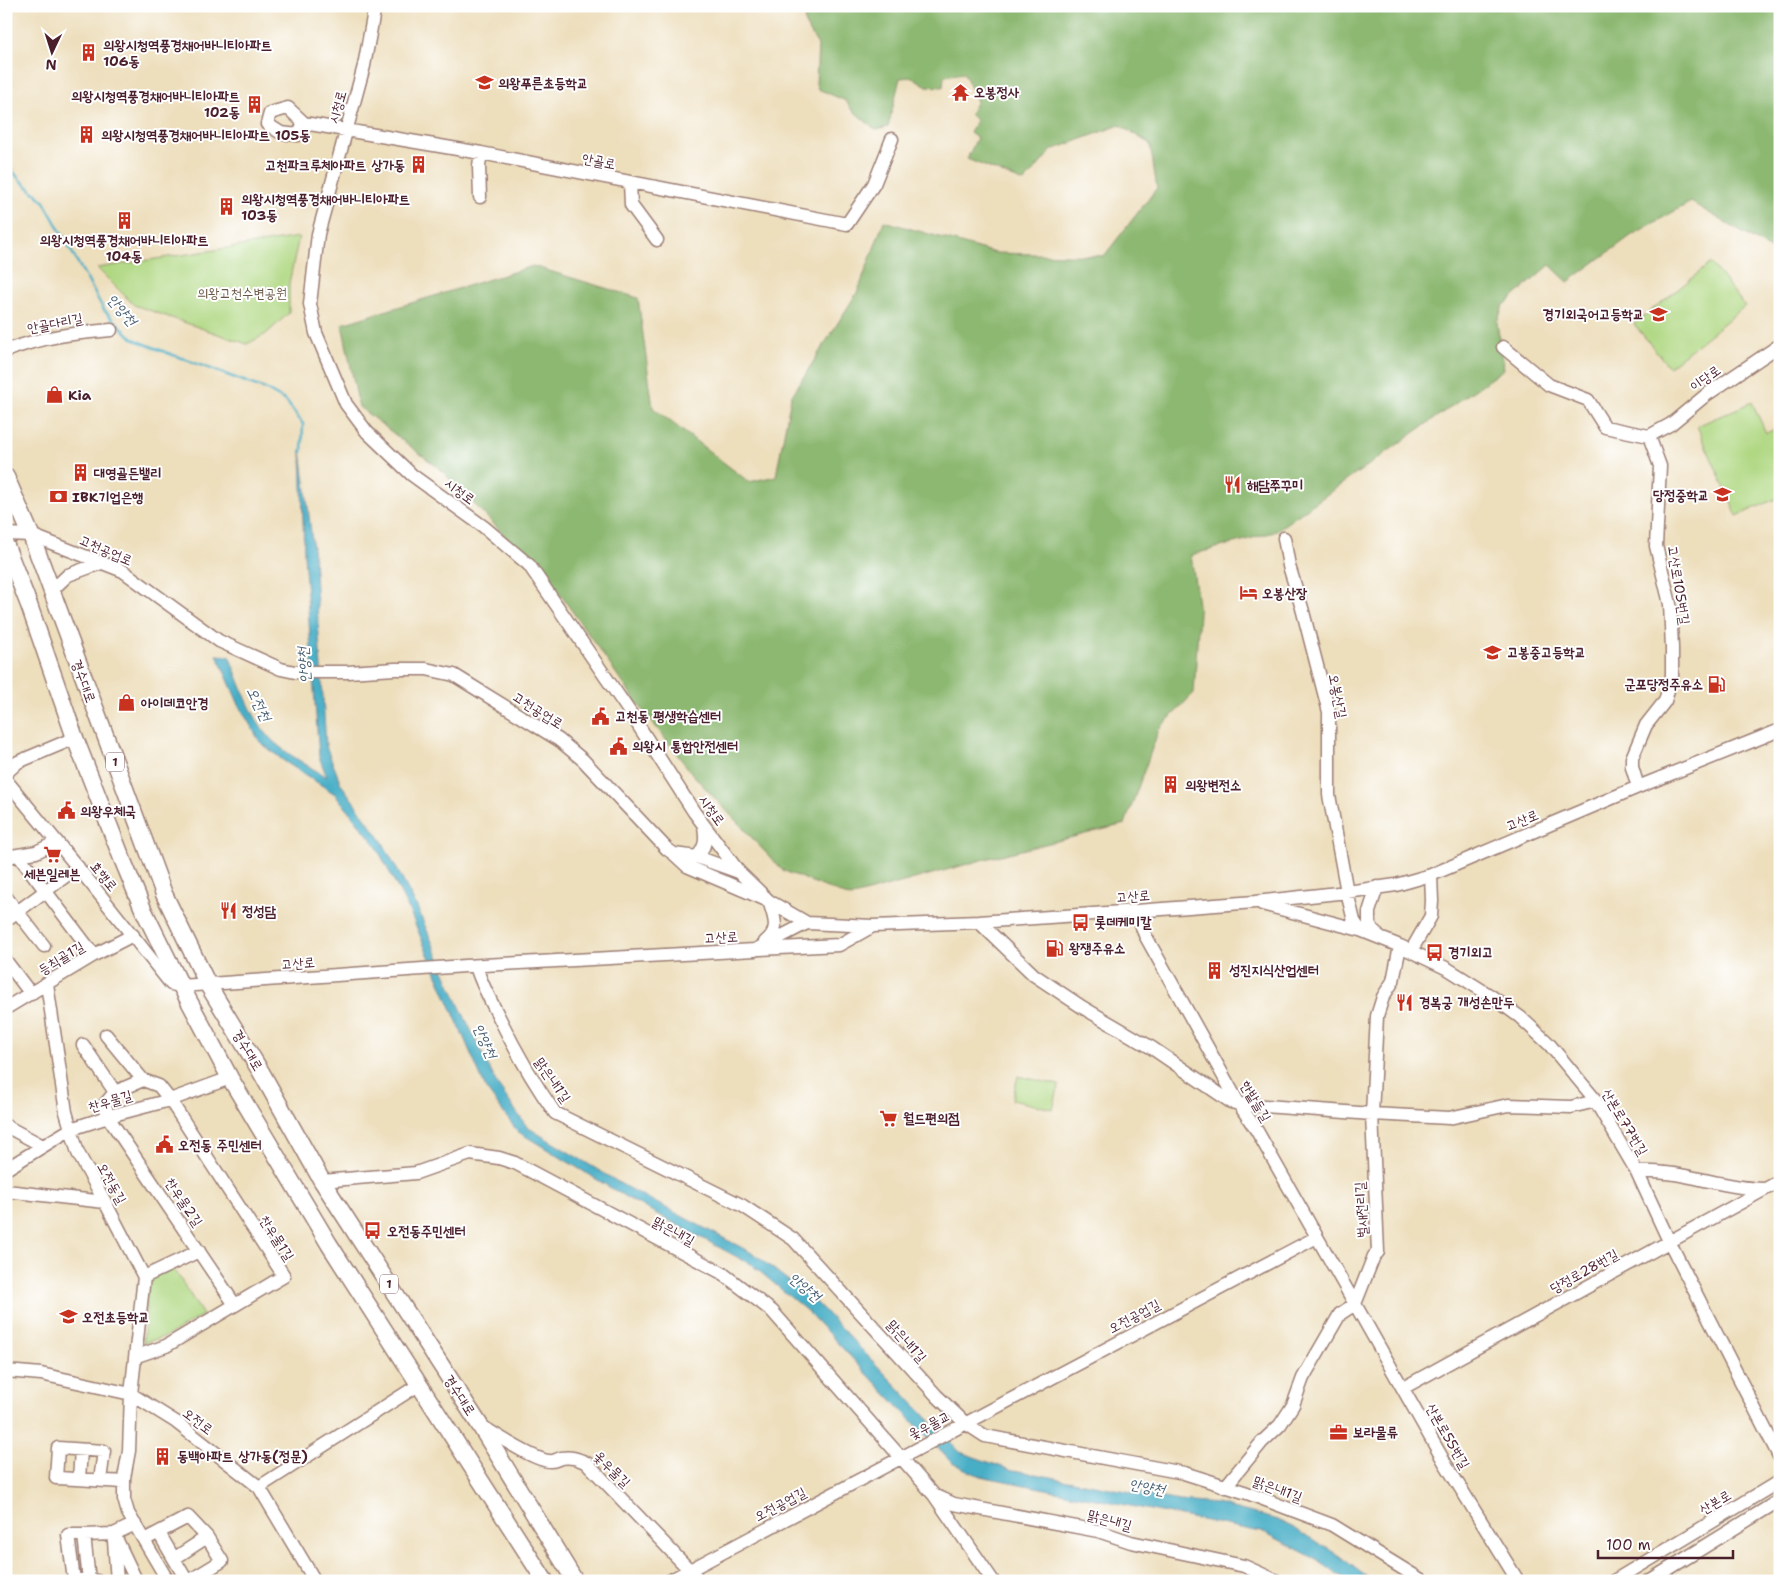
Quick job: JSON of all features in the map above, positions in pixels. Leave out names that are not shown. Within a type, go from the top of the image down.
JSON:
[{"type":"main road","name":"경수대로","points":[[6,478],[31,535],[164,894],[208,985],[261,1072],[322,1181],[479,1424],[575,1581]]},
{"type":"main road","name":"경수대로","points":[[6,546],[29,605],[75,738],[143,909],[181,986],[230,1078],[329,1244],[545,1581]]},
{"type":"street","name":"시청로","points":[[375,6],[364,66],[318,234],[310,304],[316,333],[346,404],[367,432],[412,476],[484,527],[528,565],[633,717],[694,812],[739,872],[769,901],[807,922]]},
{"type":"street","name":"안골로","points":[[304,123],[482,153],[847,224],[874,184],[892,139]]},
{"type":"street","points":[[480,197],[479,166],[482,153]]},
{"type":"street","points":[[630,182],[631,205],[657,240]]},
{"type":"street","name":"안골다리길","points":[[6,351],[29,342],[77,332],[111,330]]},
{"type":"street","name":"이당로","points":[[1648,436],[1671,424],[1706,394],[1780,345]]},
{"type":"street","points":[[1503,346],[1549,385],[1588,400],[1605,426],[1648,436]]},
{"type":"street","name":"고산로105번길","points":[[1638,787],[1632,767],[1632,758],[1646,725],[1665,702],[1672,676],[1670,604],[1656,546],[1660,466],[1648,436]]},
{"type":"street","name":"고천공업로","points":[[6,534],[31,535],[123,571],[219,641],[281,669],[295,672],[348,672],[395,668],[426,669],[454,676],[559,740],[583,760],[667,849],[687,866],[769,901]]},
{"type":"street","name":"오봉산길","points":[[1284,538],[1288,566],[1302,608],[1328,712],[1329,795],[1347,892]]},
{"type":"street","points":[[51,591],[68,576],[102,563]]},
{"type":"street","name":"고산로","points":[[181,986],[470,966],[755,950],[807,922],[873,926],[979,922],[1255,902],[1402,884],[1431,875],[1638,787],[1780,730]]},
{"type":"street","points":[[6,773],[18,762],[75,738]]},
{"type":"street","name":"효행로","points":[[6,780],[171,984],[181,986]]},
{"type":"street","points":[[697,857],[707,841],[704,826]]},
{"type":"street","points":[[12,856],[36,852],[57,842]]},
{"type":"street","points":[[674,854],[697,857],[739,872]]},
{"type":"street","points":[[12,856],[46,891],[94,956]]},
{"type":"street","points":[[6,920],[78,867]]},
{"type":"street","name":"벌새전리길","points":[[1225,1487],[1262,1442],[1280,1425],[1293,1405],[1303,1378],[1340,1314],[1355,1304],[1374,1256],[1378,1252],[1372,1114],[1377,1016],[1383,997],[1393,981],[1406,948],[1431,916],[1431,875]]},
{"type":"street","points":[[1377,887],[1369,912],[1369,924],[1379,937]]},
{"type":"street","points":[[1347,892],[1354,921],[1360,930]]},
{"type":"street","points":[[6,897],[44,946]]},
{"type":"street","points":[[755,950],[772,936],[775,919],[769,901]]},
{"type":"street","name":"산본로77번길","points":[[1255,902],[1360,930],[1406,948],[1448,969],[1491,996],[1520,1017],[1549,1044],[1596,1101],[1637,1172],[1669,1241],[1780,1458]]},
{"type":"street","name":"한밭들길","points":[[1136,911],[1145,935],[1239,1104],[1257,1131],[1355,1304]]},
{"type":"street","points":[[979,922],[1034,976],[1152,1048],[1231,1102],[1372,1114],[1449,1118],[1508,1105],[1570,1107],[1596,1101]]},
{"type":"street","points":[[755,950],[839,945],[873,926]]},
{"type":"street","name":"등칙골1길","points":[[6,1008],[133,935]]},
{"type":"street","points":[[6,961],[31,994]]},
{"type":"street","name":"맑은내1길","points":[[470,966],[480,980],[538,1090],[555,1113],[743,1206],[793,1239],[937,1396],[965,1423],[985,1436],[1184,1473],[1247,1493],[1332,1525],[1423,1581]]},
{"type":"street","name":"오전동길","points":[[47,984],[66,1112],[78,1153],[144,1277]]},
{"type":"street","points":[[106,1034],[143,1080],[159,1086],[170,1100]]},
{"type":"street","points":[[83,1045],[115,1092]]},
{"type":"street","name":"찬우물길","points":[[6,1169],[71,1129],[170,1100],[230,1078]]},
{"type":"street","points":[[108,1117],[105,1104],[115,1092],[143,1080]]},
{"type":"street","name":"찬우물1길","points":[[136,1356],[166,1346],[284,1276],[170,1100]]},
{"type":"street","name":"찬우물2길","points":[[108,1117],[235,1305]]},
{"type":"street","points":[[6,1126],[43,1146]]},
{"type":"street","name":"맑은내길","points":[[322,1181],[416,1173],[470,1154],[499,1158],[515,1163],[722,1273],[772,1311],[904,1456],[934,1495],[993,1581]]},
{"type":"street","points":[[1637,1172],[1660,1172],[1737,1187],[1764,1189]]},
{"type":"street","name":"당정로28번길","points":[[1403,1388],[1780,1181]]},
{"type":"street","points":[[6,1191],[105,1202]]},
{"type":"street","name":"오전공업길","points":[[965,1423],[1317,1236]]},
{"type":"street","points":[[168,1581],[128,1513],[124,1499],[124,1482],[130,1451],[131,1394],[144,1277],[199,1251]]},
{"type":"street","name":"산본로55번길","points":[[1355,1304],[1445,1463],[1518,1581]]},
{"type":"street","name":"오전로","points":[[6,1371],[41,1374],[131,1394],[176,1422],[259,1487],[315,1581]]},
{"type":"street","points":[[259,1487],[420,1384]]},
{"type":"street","name":"옻우물교","points":[[904,1456],[965,1423]]},
{"type":"street","name":"옻우물길","points":[[479,1424],[512,1445],[550,1462],[564,1457],[577,1458],[587,1463],[700,1581]]},
{"type":"street","points":[[100,1480],[104,1451],[58,1448],[56,1478],[124,1482]]},
{"type":"street","points":[[79,1479],[81,1450]]},
{"type":"street","name":"오전공업길","points":[[669,1581],[904,1456]]},
{"type":"street","name":"산본로","points":[[1614,1581],[1780,1481]]},
{"type":"street","name":"맑은내길","points":[[934,1495],[954,1504],[1098,1531],[1131,1542],[1244,1566],[1277,1581]]},
{"type":"street","points":[[1649,1581],[1780,1500]]},
{"type":"street","points":[[144,1540],[188,1517],[207,1537],[222,1561],[188,1581],[159,1533]]},
{"type":"street","points":[[97,1581],[89,1580],[84,1535],[114,1534],[135,1524]]},
{"type":"street","points":[[114,1534],[117,1581]]},
{"type":"street","points":[[114,1534],[136,1580],[130,1581]]},
{"type":"street","points":[[175,1558],[207,1537]]},
{"type":"green space","points":[[804,6],[1780,6],[1780,255],[1691,202],[1632,235],[1568,282],[1550,265],[1503,306],[1497,323],[1504,369],[1274,532],[1191,555],[1199,612],[1194,693],[1159,729],[1125,824],[989,858],[850,897],[782,870],[694,776],[635,700],[555,587],[440,469],[359,407],[342,324],[533,266],[638,298],[653,408],[749,482],[776,476],[791,397],[858,291],[884,221],[995,253],[1104,256],[1157,188],[1150,144],[1120,125],[1052,150],[1024,182],[967,159],[977,138],[970,133],[976,120],[970,114],[977,101],[964,73],[944,76],[943,87],[927,86],[912,77],[900,78],[888,127],[876,130],[851,109],[846,101],[818,89],[816,84],[818,45],[805,24]]},
{"type":"green space","name":"의왕고천수변공원","points":[[299,237],[289,283],[289,313],[266,334],[247,344],[134,305],[97,268]]},
{"type":"green space","points":[[1711,263],[1745,306],[1669,367],[1634,324]]},
{"type":"green space","points":[[1752,402],[1766,433],[1780,427],[1780,497],[1737,516],[1697,426]]},
{"type":"green space","points":[[1018,1076],[1059,1085],[1053,1109],[1012,1100]]},
{"type":"green space","points":[[174,1269],[203,1315],[167,1336],[143,1343],[148,1279]]},
{"type":"water","points":[[301,450],[314,557],[326,746],[341,784],[382,841],[417,907],[459,1005],[497,1084],[527,1127],[628,1188],[754,1254],[816,1302],[960,1452],[1008,1469],[1180,1501],[1217,1504],[1275,1519],[1294,1528],[1338,1555],[1372,1581],[1348,1581],[1314,1558],[1266,1533],[980,1476],[952,1463],[808,1312],[752,1265],[629,1199],[517,1131],[486,1089],[409,910],[375,844],[335,794],[284,761],[260,742],[240,707],[217,655],[229,656],[256,719],[270,738],[289,754],[327,777],[319,757],[304,555]]},
{"type":"waterway","name":"안양천","points":[[6,163],[20,180],[43,200],[104,310],[133,339],[265,389],[286,401],[303,424],[302,452]]},
{"type":"place","name":"의왕시청역풍경채어바니티아파트 106동","points":[[89,53]]},
{"type":"place","name":"의왕푸른초등학교","points":[[484,83]]},
{"type":"place","name":"오봉정사","points":[[960,92]]},
{"type":"place","name":"의왕시청역풍경채어바니티아파트 102동","points":[[254,104]]},
{"type":"place","name":"의왕시청역풍경채어바니티아파트 105동","points":[[87,135]]},
{"type":"place","name":"고천파크루체아파트 상가동","points":[[419,165]]},
{"type":"place","name":"의왕시청역풍경채어바니티아파트 103동","points":[[227,207]]},
{"type":"place","name":"의왕시청역풍경채어바니티아파트 104동","points":[[124,220]]},
{"type":"place","name":"경기외국어고등학교","points":[[1658,314]]},
{"type":"place","name":"Kia","points":[[54,395]]},
{"type":"place","name":"대영골든밸리","points":[[80,473]]},
{"type":"place","name":"해담쭈꾸미","points":[[1233,485]]},
{"type":"place","name":"당정중학교","points":[[1723,495]]},
{"type":"place","name":"IBK기업은행","points":[[58,497]]},
{"type":"place","name":"오봉산장","points":[[1248,593]]},
{"type":"place","name":"고봉중고등학교","points":[[1493,652]]},
{"type":"place","name":"군포당정주유소","points":[[1717,684]]},
{"type":"place","name":"아이데코안경","points":[[127,703]]},
{"type":"place","name":"고천동 평생학습센터","points":[[601,716]]},
{"type":"place","name":"의왕시 통합안전센터","points":[[618,746]]},
{"type":"place","name":"의왕변전소","points":[[1171,785]]},
{"type":"place","name":"의왕우체국","points":[[66,811]]},
{"type":"place","name":"세븐일레븐","points":[[52,854]]},
{"type":"place","name":"정성담","points":[[228,911]]},
{"type":"place","name":"롯데케미칼","points":[[1081,922]]},
{"type":"place","name":"왕쟁주유소","points":[[1055,948]]},
{"type":"place","name":"경기외고","points":[[1434,952]]},
{"type":"place","name":"성진지식산업센터","points":[[1215,970]]},
{"type":"place","name":"경복궁 개성손만두","points":[[1405,1002]]},
{"type":"place","name":"월드편의점","points":[[889,1118]]},
{"type":"place","name":"오전동 주민센터","points":[[164,1145]]},
{"type":"place","name":"오전동주민센터","points":[[373,1231]]},
{"type":"place","name":"오전초등학교","points":[[68,1317]]},
{"type":"place","name":"보라물류","points":[[1339,1432]]},
{"type":"place","name":"동백아파트 상가동(정문)","points":[[163,1456]]},
{"type":"water label","name":"오전천","points":[[259,704]]}]
